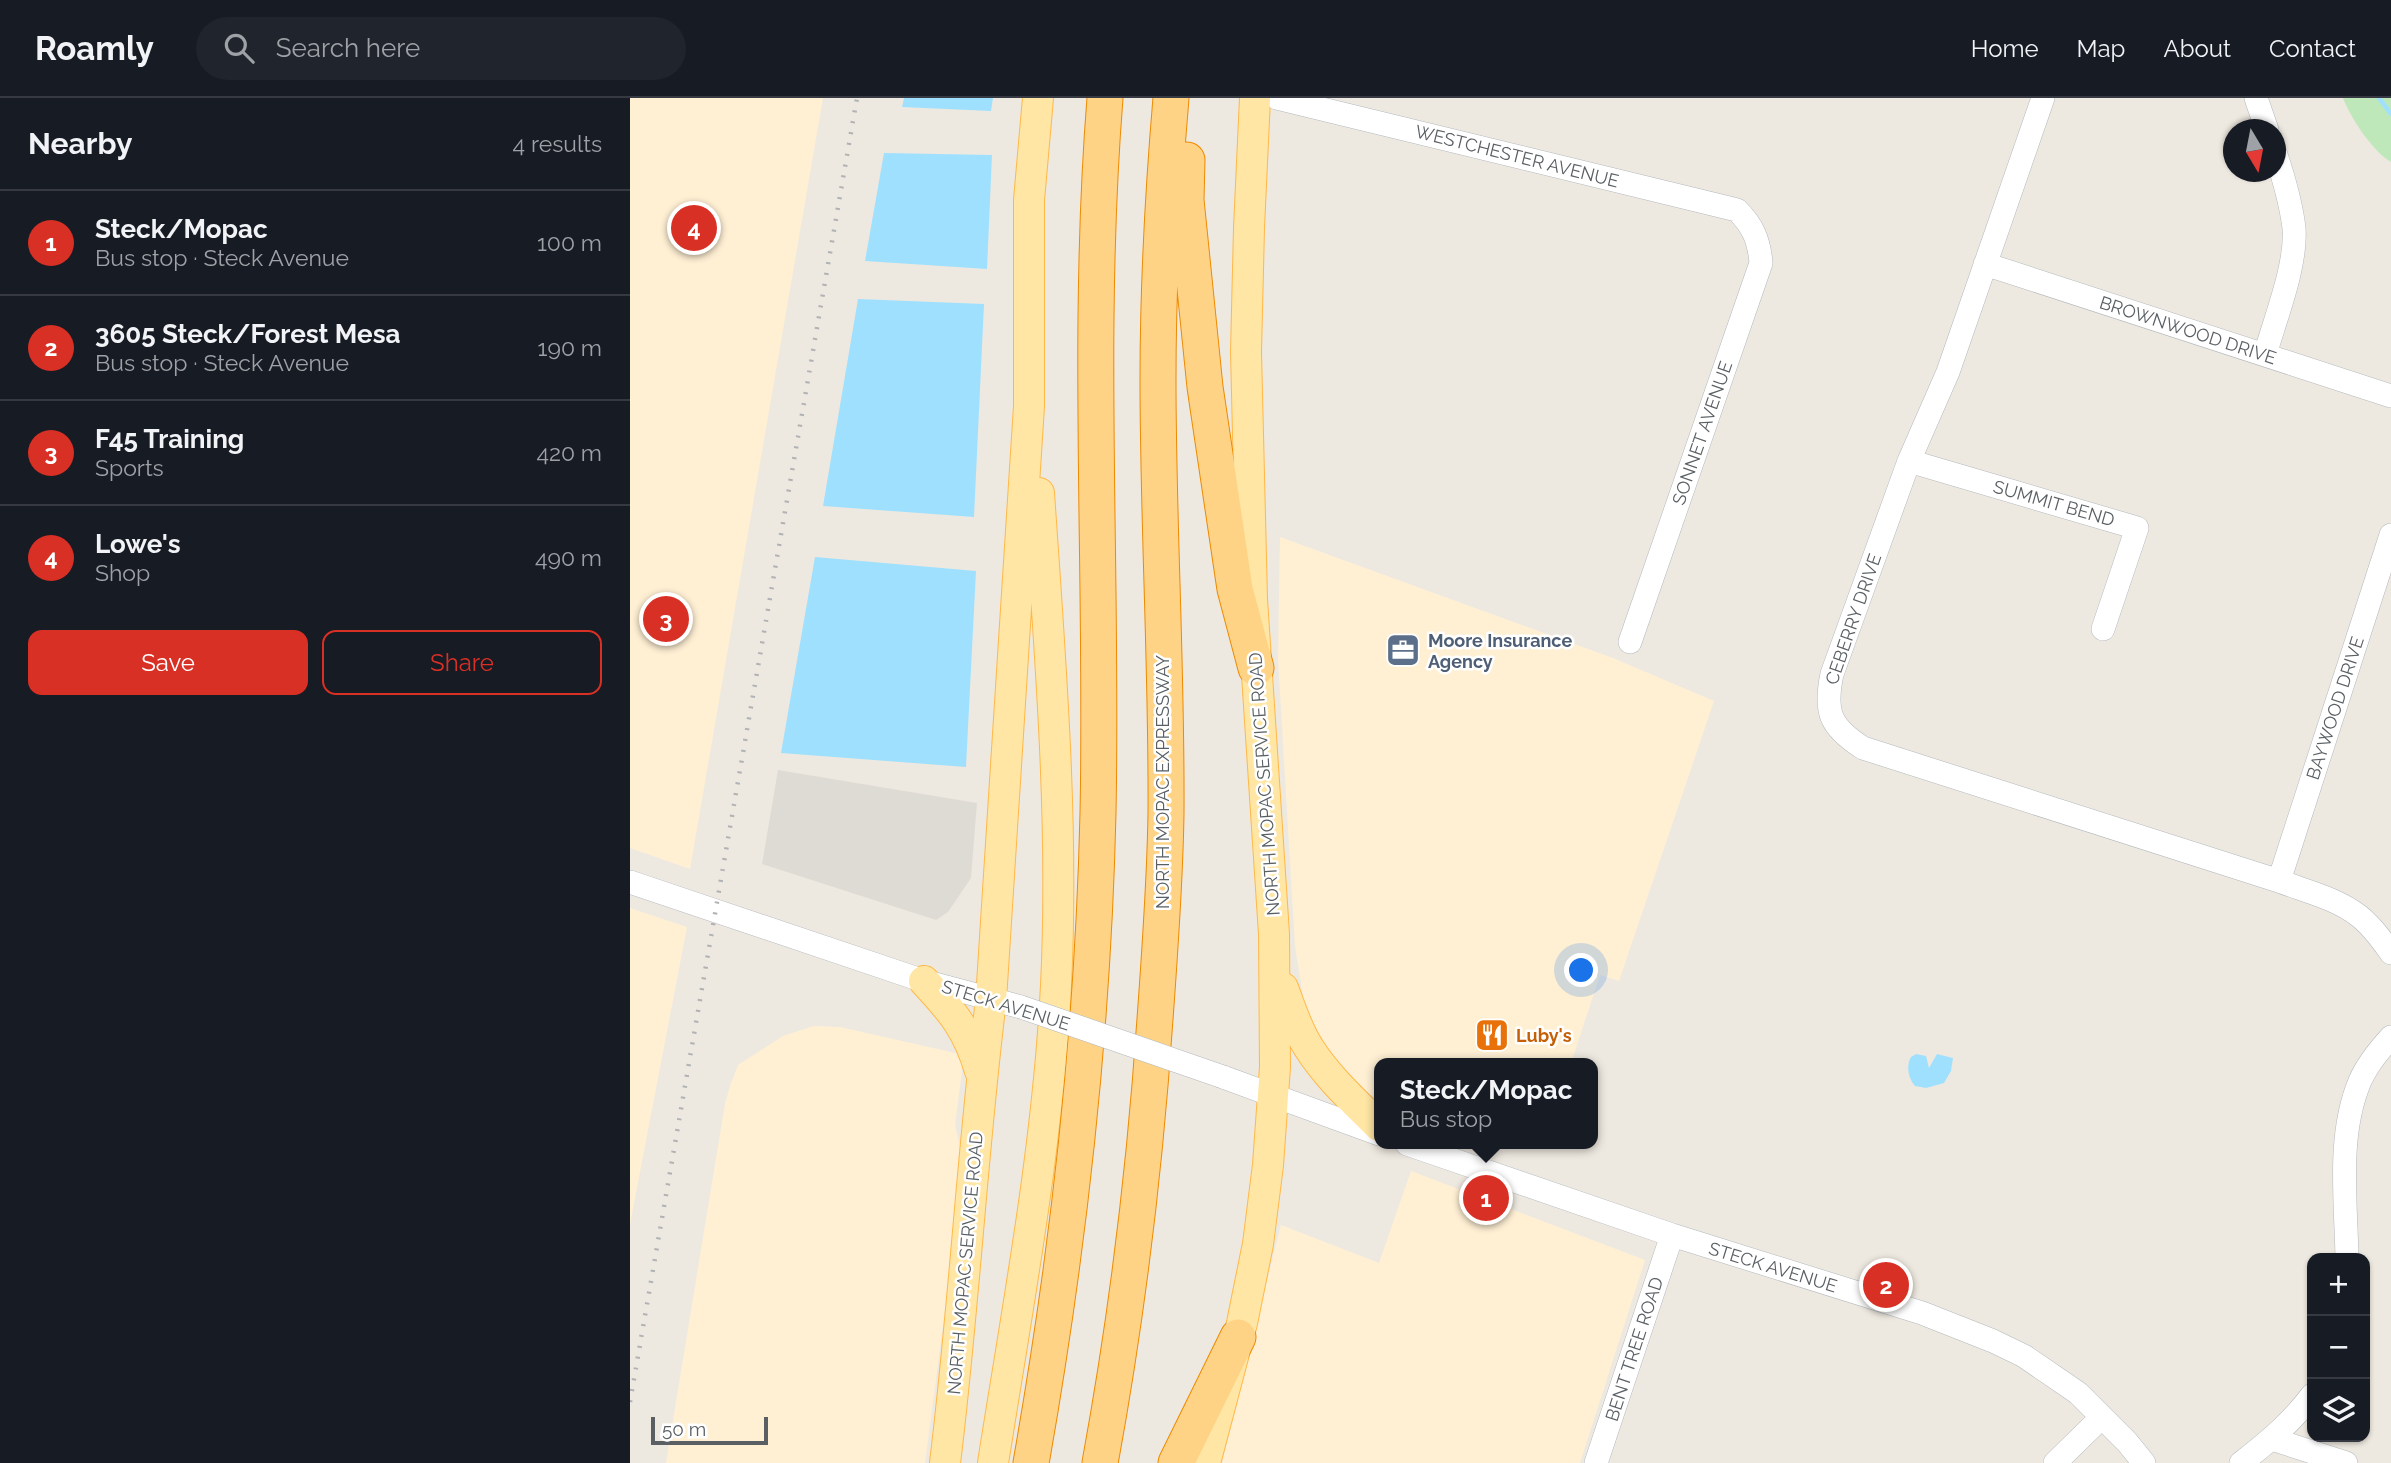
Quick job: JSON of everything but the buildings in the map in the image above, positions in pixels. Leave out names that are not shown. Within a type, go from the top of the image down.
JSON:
[{"type":"highway","points":[[1031,1463],[1050,1355],[1069,1218],[1082,1100],[1094,946],[1098,810],[1097,245],[1105,98]]},
{"type":"highway","points":[[1052,1463],[1089,1225],[1102,1103],[1115,908],[1119,764],[1117,279],[1125,98]]},
{"type":"highway","points":[[1080,1463],[1102,1329],[1118,1202],[1129,1096],[1143,897],[1146,762],[1144,260],[1153,98]]},
{"type":"highway","name":"NORTH MOPAC EXPRESSWAY","points":[[1100,1463],[1117,1370],[1136,1227],[1149,1107],[1160,950],[1166,814],[1158,381],[1160,260],[1171,98]]},
{"type":"highway","points":[[1189,98],[1186,200],[1205,387],[1235,589],[1256,668]]},
{"type":"highway","points":[[1176,1463],[1238,1337]]},
{"type":"main road","name":"NORTH MOPAC SERVICE ROAD","points":[[945,1463],[981,1077],[991,1000],[1029,406],[1029,200],[1038,98]]},
{"type":"main road","name":"NORTH MOPAC SERVICE ROAD","points":[[1205,1463],[1238,1337],[1258,1244],[1274,1096],[1277,1030],[1252,599],[1246,352],[1255,98]]},
{"type":"main road","points":[[993,1463],[1043,1143],[1052,1056],[1058,938],[1058,836],[1045,586],[1038,472],[1029,406]]},
{"type":"main road","points":[[1275,964],[1296,1025],[1309,1048],[1374,1121]]},
{"type":"main road","points":[[924,981],[951,1010],[962,1027],[972,1045],[981,1077]]},
{"type":"street","name":"WESTCHESTER AVENUE","points":[[1277,98],[1737,210],[1751,224]]},
{"type":"street","name":"CEBERRY DRIVE","points":[[2043,98],[1948,372],[1909,461],[1832,674],[1828,711],[1842,734],[1863,748],[2279,881],[2334,902],[2359,916],[2391,953]]},
{"type":"street","points":[[2256,98],[2263,119]]},
{"type":"street","points":[[2265,355],[2293,256],[2294,231],[2285,182]]},
{"type":"street","name":"SONNET AVENUE","points":[[1630,642],[1761,263],[1760,246],[1751,224]]},
{"type":"street","name":"BROWNWOOD DRIVE","points":[[1985,264],[2391,396]]},
{"type":"street","name":"SUMMIT BEND","points":[[1909,461],[2137,527],[2103,629]]},
{"type":"street","name":"BAYWOOD DRIVE","points":[[2279,881],[2391,535]]},
{"type":"street","name":"STECK AVENUE","points":[[630,882],[924,981],[1021,1007],[1374,1132]]},
{"type":"street","points":[[2347,1253],[2346,1153],[2349,1121],[2360,1081],[2376,1054],[2391,1037]]},
{"type":"street","name":"STECK AVENUE","points":[[1422,1149],[1672,1235],[1922,1313],[1993,1341],[2078,1393],[2144,1463]]},
{"type":"street","name":"BENT TREE ROAD","points":[[1596,1463],[1672,1235]]},
{"type":"street","points":[[2242,1463],[2272,1439],[2307,1402]]},
{"type":"street","points":[[2056,1463],[2102,1417]]},
{"type":"street","points":[[2272,1439],[2346,1463]]},
{"type":"shaded area","points":[[630,98],[823,98],[690,869],[630,848]]},
{"type":"shaded area","points":[[1280,537],[1613,658],[1714,701],[1619,981],[1600,975],[1573,1058],[1374,1058],[1374,1096],[1329,1056],[1306,1014],[1295,946],[1278,659]]},
{"type":"shaded area","points":[[778,770],[977,803],[971,878],[948,912],[936,920],[762,864]]},
{"type":"shaded area","points":[[630,908],[687,927],[630,1224]]},
{"type":"shaded area","points":[[814,1026],[840,1027],[964,1055],[955,1125],[964,1165],[925,1463],[666,1463],[730,1086],[738,1065],[783,1036]]},
{"type":"shaded area","points":[[1411,1171],[1645,1260],[1580,1463],[1222,1463],[1281,1225],[1379,1263]]},
{"type":"green space","points":[[2343,98],[2391,98],[2391,162],[2363,133]]},
{"type":"water","points":[[904,98],[993,98],[991,111],[902,107]]},
{"type":"water","points":[[884,153],[992,155],[987,269],[865,261]]},
{"type":"water","points":[[858,299],[984,304],[974,517],[823,506]]},
{"type":"water","points":[[815,557],[976,571],[966,767],[781,753]]},
{"type":"water","points":[[1916,1054],[1926,1056],[1929,1068],[1937,1054],[1953,1058],[1951,1071],[1944,1083],[1926,1088],[1915,1086],[1908,1068],[1911,1057]]},
{"type":"waterway","points":[[2379,98],[2391,114]]},
{"type":"railway","points":[[630,1402],[857,98]]},
{"type":"place","name":"Lowe's","points":[[694,228]]},
{"type":"place","name":"F45 Training","points":[[666,619]]},
{"type":"place","name":"Moore Insurance Agency","points":[[1403,650]]},
{"type":"place","name":"Luby's","points":[[1492,1035]]},
{"type":"place","name":"Steck/Mopac","points":[[1486,1198]]},
{"type":"place","name":"3605 Steck/Forest Mesa","points":[[1886,1285]]}]
